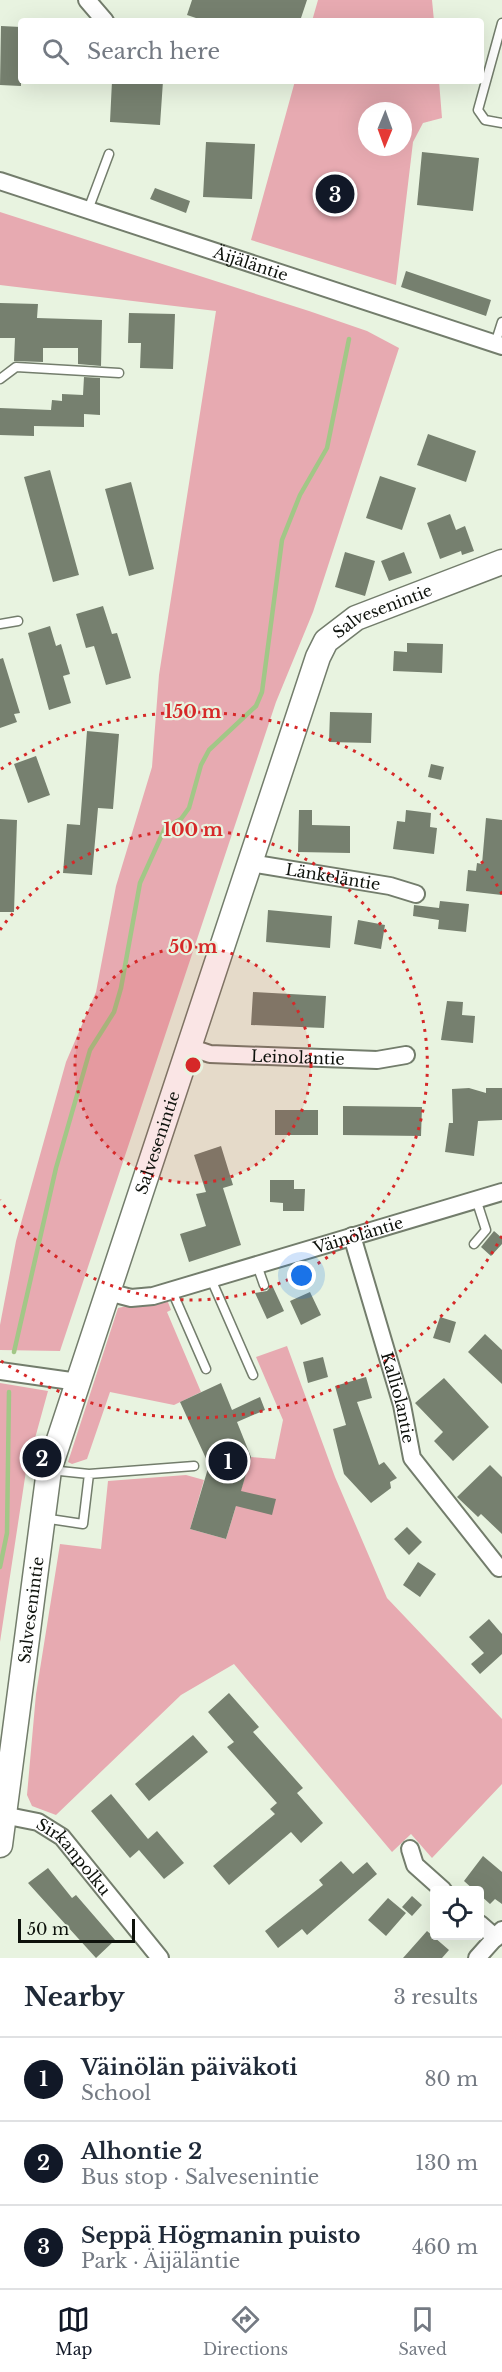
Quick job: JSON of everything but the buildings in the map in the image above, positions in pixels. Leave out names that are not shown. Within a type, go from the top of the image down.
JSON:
[{"type":"street","points":[[87,0],[102,18]]},
{"type":"street","name":"Äijäläntie","points":[[0,181],[499,345]]},
{"type":"street","name":"Salvesenintie","points":[[0,1845],[3,1808],[49,1470],[326,641],[356,618],[502,562]]},
{"type":"street","name":"Länkeläntie","points":[[250,863],[390,886],[416,894]]},
{"type":"street","name":"Leinolantie","points":[[189,1047],[210,1054],[377,1060],[406,1055]]},
{"type":"street","name":"Väinöläntie","points":[[108,1292],[131,1298],[153,1296],[502,1192]]},
{"type":"street","name":"Kalliolantie","points":[[352,1236],[402,1405],[412,1458],[499,1569]]},
{"type":"street","points":[[0,1371],[78,1382]]},
{"type":"street","name":"Sirkanpolku","points":[[3,1808],[52,1829],[160,1958]]},
{"type":"street","points":[[410,1849],[415,1865],[439,1886]]},
{"type":"street","points":[[477,1958],[500,1933],[484,1926]]},
{"type":"lane","points":[[502,23],[478,110],[485,120],[502,123]]},
{"type":"lane","points":[[88,210],[109,154]]},
{"type":"lane","points":[[499,345],[502,322]]},
{"type":"lane","points":[[0,379],[16,367],[118,373]]},
{"type":"lane","points":[[0,624],[18,621]]},
{"type":"lane","points":[[474,1244],[486,1230],[476,1199]]},
{"type":"lane","points":[[256,1265],[264,1285]]},
{"type":"lane","points":[[211,1279],[253,1375]]},
{"type":"lane","points":[[172,1291],[206,1369]]},
{"type":"lane","points":[[49,1470],[89,1474],[194,1466]]},
{"type":"lane","points":[[43,1518],[83,1524],[89,1474]]},
{"type":"shaded area","points":[[318,0],[432,0],[434,18],[313,18]]},
{"type":"shaded area","points":[[294,84],[439,84],[442,118],[423,123],[413,142],[412,150],[412,102],[358,102],[358,156],[411,156],[396,285],[251,240]]},
{"type":"shaded area","points":[[0,212],[309,311],[367,331],[399,348],[313,612],[276,702],[60,1351],[0,1350],[0,1325],[16,1241],[66,1062],[96,992],[116,886],[152,767],[159,675],[216,311],[0,285]]},
{"type":"shaded area","points":[[166,1297],[171,1310],[167,1312],[201,1392],[174,1405],[110,1392],[87,1459],[72,1464],[68,1462],[118,1308]]},
{"type":"shaded area","points":[[287,1346],[335,1477],[387,1598],[502,1719],[502,1784],[432,1858],[411,1834],[392,1852],[234,1664],[181,1695],[56,1815],[32,1806],[27,1795],[36,1694],[60,1544],[101,1549],[108,1481],[186,1475],[204,1480],[190,1529],[226,1539],[251,1457],[275,1459],[283,1420],[256,1357]]},
{"type":"shaded area","points":[[0,1383],[48,1391],[26,1471],[0,1642]]},
{"type":"waterway","points":[[14,1352],[56,1168],[90,1050],[114,1012],[121,988],[140,883],[165,828],[181,819],[189,808],[201,765],[209,750],[256,706],[262,692],[282,540],[300,495],[327,448],[349,339]]},
{"type":"waterway","points":[[0,1567],[7,1533],[9,1392]]},
{"type":"place","name":"Seppä Högmanin puisto","points":[[335,194]]},
{"type":"place","name":"Alhontie 2","points":[[42,1458]]},
{"type":"place","name":"Väinölän päiväkoti","points":[[228,1461]]}]
